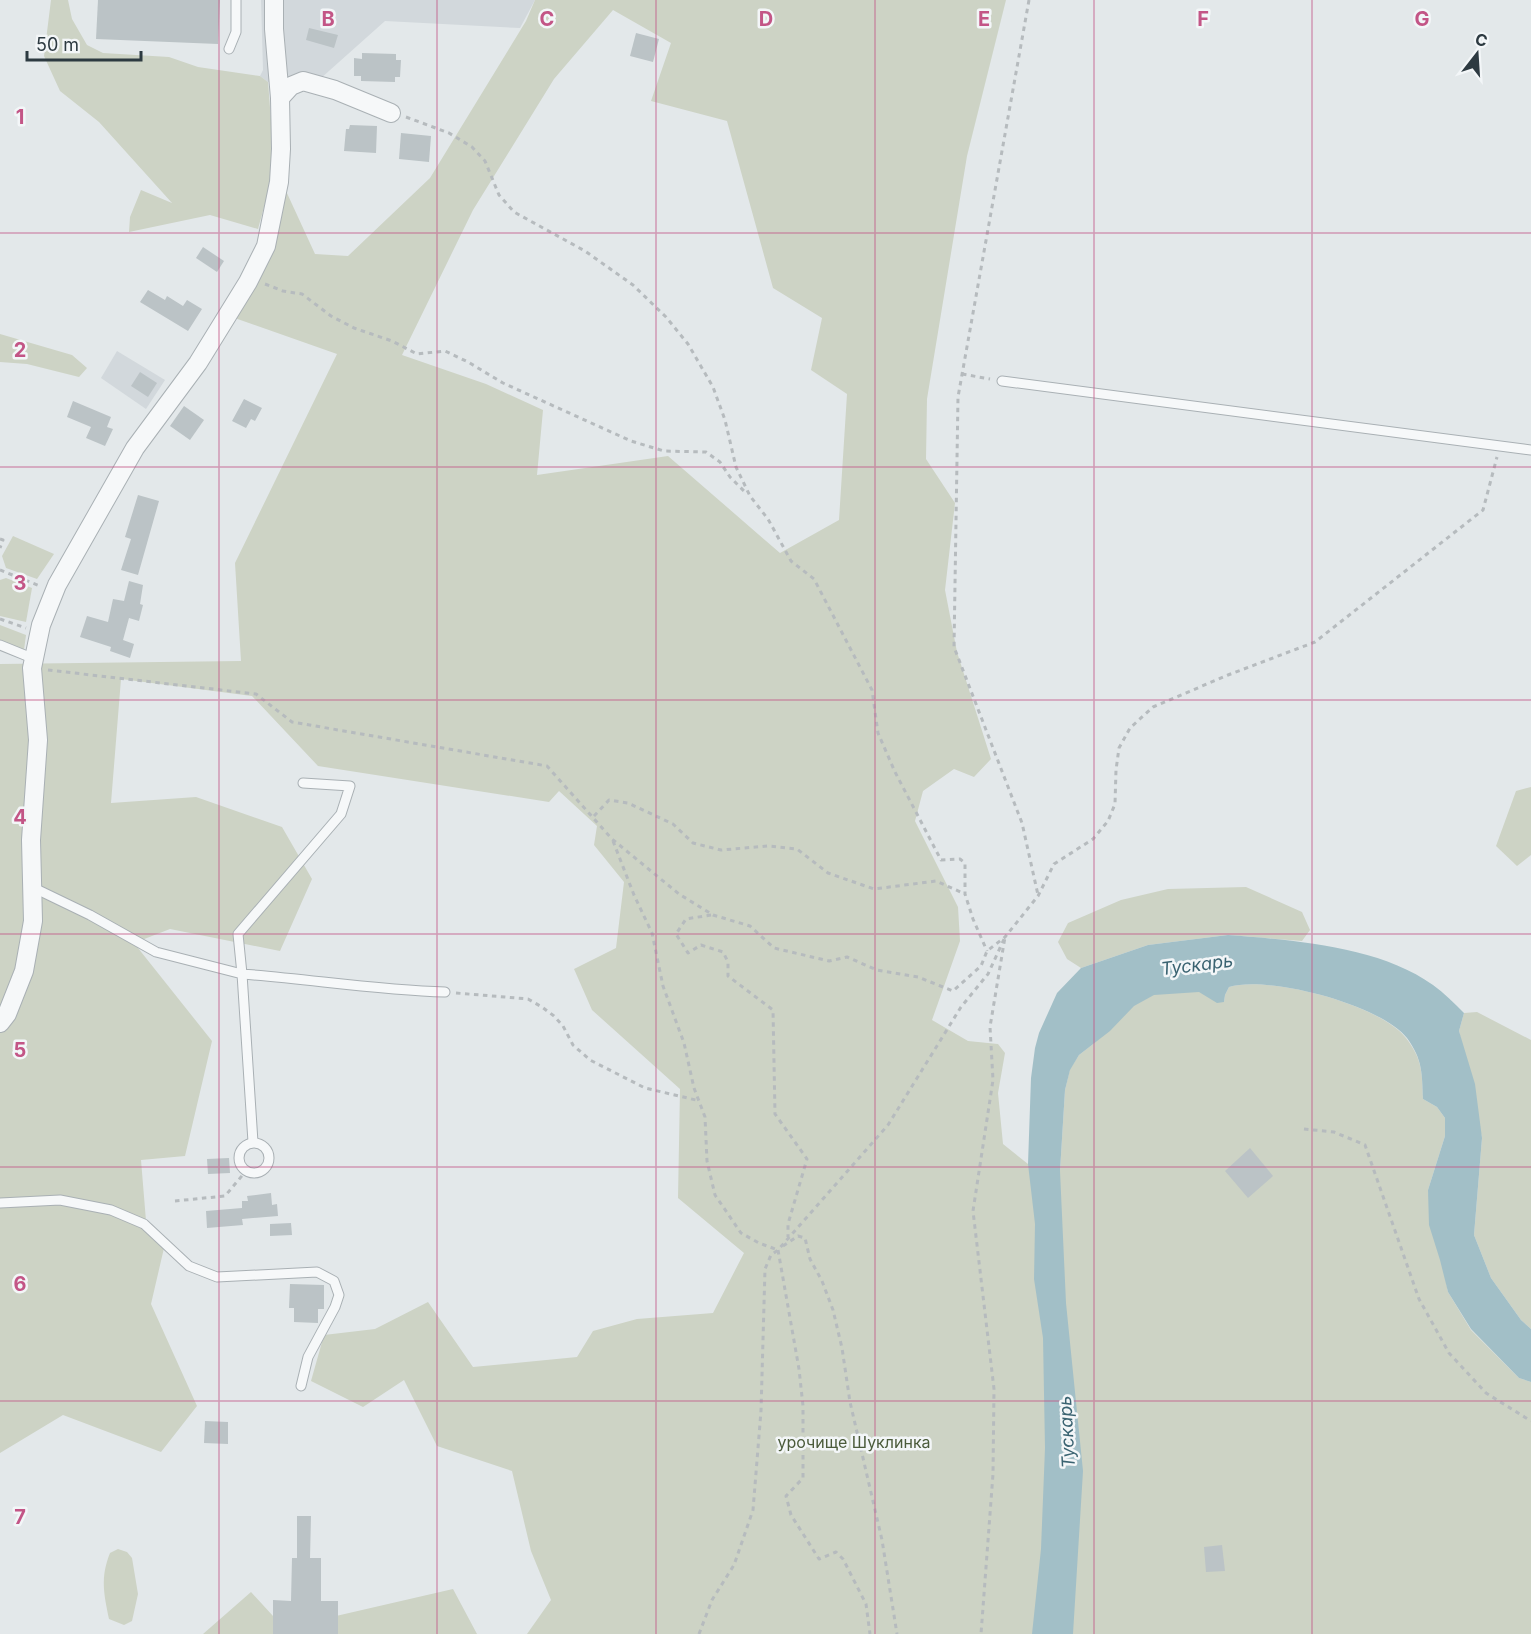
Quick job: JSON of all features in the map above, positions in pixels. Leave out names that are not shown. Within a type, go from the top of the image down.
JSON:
[{"type":"street","points":[[0,1023],[24,971],[33,921],[31,840],[38,740],[32,663],[39,633],[54,592],[73,555],[135,448],[198,363],[248,282],[266,246],[279,182],[280,98],[273,29],[274,0]]},
{"type":"street","points":[[280,98],[291,86],[303,81],[335,90],[391,113]]},
{"type":"lane","points":[[229,49],[236,32],[236,0]]},
{"type":"lane","points":[[1002,381],[1531,450]]},
{"type":"lane","points":[[0,645],[32,663]]},
{"type":"lane","points":[[253,1142],[238,934],[341,814],[350,786],[303,783]]},
{"type":"lane","points":[[32,887],[90,915],[156,952],[242,974],[302,978],[403,991],[445,992]]},
{"type":"lane","points":[[253,1142],[263,1145],[270,1157],[268,1163],[259,1172],[254,1173],[246,1171],[240,1165],[239,1152],[244,1146],[253,1142]]},
{"type":"lane","points":[[0,1203],[60,1200],[111,1210],[144,1224],[189,1266],[217,1277],[317,1272],[334,1281],[339,1295],[308,1357],[301,1386]]},
{"type":"path","points":[[1029,0],[958,397],[954,647],[1022,823],[1038,896]]},
{"type":"path","points":[[391,113],[449,133],[472,147],[485,161],[499,195],[514,212],[585,251],[633,285],[666,317],[688,344],[713,387],[726,420],[736,467],[750,496]]},
{"type":"path","points":[[248,282],[302,294],[331,316],[417,354],[445,351],[504,383],[631,441],[664,451],[706,452],[720,462],[730,477],[750,496],[768,519],[791,561],[814,579],[828,604],[872,690],[878,733],[895,772],[941,860],[960,859],[965,863],[964,894],[987,951]]},
{"type":"path","points":[[962,374],[1002,381]]},
{"type":"path","points":[[32,663],[256,694],[292,722],[547,766],[612,839],[679,894],[713,915],[750,926],[774,948],[828,961],[847,957],[877,970],[918,977],[953,991],[981,966],[987,951],[1005,937],[1038,896],[1054,864],[1093,839],[1108,821],[1115,804],[1119,748],[1130,728],[1153,707],[1315,642],[1483,510],[1500,446]]},
{"type":"path","points":[[0,540],[3,540],[0,548]]},
{"type":"path","points":[[0,570],[54,592]]},
{"type":"path","points":[[0,619],[39,633]]},
{"type":"path","points":[[593,816],[609,800],[628,803],[673,824],[693,843],[722,850],[768,846],[797,849],[828,873],[874,889],[936,881],[964,894]]},
{"type":"path","points":[[445,992],[528,999],[554,1016],[563,1026],[573,1045],[590,1060],[645,1088],[696,1100],[684,1043],[663,986],[652,933],[612,839]]},
{"type":"path","points":[[713,915],[686,919],[676,934],[688,953],[701,945],[723,952],[728,962],[728,976],[773,1010],[776,1114],[807,1159],[788,1224],[788,1238]]},
{"type":"path","points":[[870,1634],[866,1604],[843,1558],[836,1552],[819,1559],[791,1515],[786,1496],[803,1478],[803,1406],[799,1369],[778,1250],[888,1125],[961,1007],[988,974],[1005,937]]},
{"type":"path","points":[[981,1634],[993,1474],[994,1389],[973,1211],[993,1080],[990,1027],[1005,937]]},
{"type":"path","points":[[694,1088],[705,1117],[707,1161],[715,1195],[741,1233],[778,1250]]},
{"type":"path","points":[[1304,1129],[1334,1131],[1365,1145],[1419,1299],[1449,1353],[1486,1393],[1531,1421]]},
{"type":"path","points":[[175,1201],[225,1196],[246,1171]]},
{"type":"path","points":[[699,1634],[712,1600],[734,1565],[753,1510],[762,1401],[765,1269],[771,1255],[798,1236],[805,1238],[810,1259],[822,1281],[833,1310],[842,1348],[849,1402],[882,1540],[897,1634]]},
{"type":"shaded area","points":[[261,0],[535,0],[520,28],[385,21],[320,79],[268,82],[260,76],[263,70]]},
{"type":"shaded area","points":[[117,351],[165,380],[146,409],[101,378]]},
{"type":"green space","points":[[51,0],[68,0],[72,19],[87,45],[103,53],[169,57],[198,67],[260,76],[268,82],[274,158],[258,229],[210,215],[129,232],[130,217],[141,190],[172,203],[99,122],[60,91],[44,56]]},
{"type":"green space","name":"урочище Шуклинка","points":[[535,0],[1006,0],[967,156],[927,399],[926,459],[955,503],[945,590],[957,652],[991,759],[974,777],[954,769],[923,791],[915,821],[958,907],[960,941],[932,1020],[968,1041],[998,1044],[1005,1053],[998,1093],[1003,1144],[1028,1164],[1060,1171],[1065,1090],[1070,1069],[1079,1055],[1147,992],[1188,983],[1224,1002],[1229,987],[1247,984],[1296,989],[1350,1004],[1373,1014],[1393,1026],[1406,1038],[1419,1060],[1423,1099],[1437,1107],[1445,1118],[1445,1136],[1428,1190],[1448,1292],[1471,1330],[1519,1378],[1531,1382],[1531,1634],[527,1634],[551,1600],[531,1551],[512,1471],[437,1446],[404,1380],[363,1407],[311,1381],[324,1335],[375,1329],[428,1302],[473,1367],[577,1357],[593,1331],[637,1319],[713,1313],[744,1253],[678,1198],[680,1089],[592,1010],[574,969],[616,948],[624,882],[594,845],[597,826],[559,791],[549,802],[318,766],[252,696],[121,679],[111,803],[196,797],[282,827],[312,879],[280,951],[170,929],[134,943],[212,1041],[185,1156],[141,1160],[147,1233],[164,1248],[151,1304],[197,1406],[161,1452],[63,1415],[0,1453],[0,664],[241,661],[235,563],[337,354],[229,316],[271,253],[286,191],[315,254],[348,256],[430,178],[526,21]],"holes":[[[613,10],[671,43],[651,101],[727,121],[773,288],[822,318],[811,370],[847,394],[839,520],[780,553],[668,456],[537,475],[543,410],[486,384],[402,355],[473,210],[554,79]]]},
{"type":"green space","points":[[0,334],[72,355],[87,368],[79,377],[27,364],[0,362]]},
{"type":"green space","points":[[13,536],[54,554],[37,579],[6,568],[2,556]]},
{"type":"green space","points":[[6,578],[32,588],[26,622],[0,616],[0,580]]},
{"type":"green space","points":[[0,625],[26,635],[24,650],[0,640]]},
{"type":"green space","points":[[1531,787],[1531,855],[1517,866],[1496,846],[1516,791]]},
{"type":"green space","points":[[1246,887],[1302,912],[1310,930],[1302,941],[1228,935],[1148,945],[1081,968],[1067,959],[1058,942],[1068,923],[1121,900],[1168,889]]},
{"type":"green space","points":[[1477,1012],[1531,1040],[1531,1329],[1521,1320],[1491,1278],[1474,1235],[1482,1138],[1459,1031],[1464,1013]]},
{"type":"green space","points":[[118,1549],[127,1552],[132,1558],[138,1594],[132,1621],[124,1625],[109,1619],[104,1594],[107,1562],[110,1553]]},
{"type":"green space","points":[[453,1589],[477,1634],[203,1634],[251,1592],[284,1628]]},
{"type":"water","name":"Тускарь","points":[[1228,935],[1280,939],[1335,947],[1387,961],[1433,985],[1464,1013],[1459,1031],[1475,1084],[1482,1138],[1474,1235],[1491,1278],[1521,1320],[1531,1329],[1531,1382],[1519,1378],[1471,1329],[1448,1292],[1429,1225],[1428,1190],[1445,1136],[1445,1118],[1437,1107],[1423,1099],[1419,1060],[1407,1038],[1394,1026],[1374,1014],[1350,1004],[1296,989],[1247,984],[1229,987],[1224,1002],[1217,1003],[1199,992],[1154,995],[1134,1006],[1110,1031],[1079,1055],[1070,1070],[1065,1090],[1060,1171],[1066,1303],[1083,1471],[1073,1634],[1032,1634],[1041,1549],[1045,1448],[1043,1338],[1034,1279],[1035,1224],[1028,1164],[1031,1078],[1039,1033],[1057,993],[1081,968],[1148,945]]},
{"type":"building","points":[[98,0],[220,0],[218,44],[96,39]]},
{"type":"building","points":[[309,28],[338,35],[334,48],[306,40]]},
{"type":"building","points":[[636,33],[659,39],[653,62],[630,56]]},
{"type":"building","points":[[362,53],[396,54],[396,60],[401,60],[400,77],[395,77],[395,82],[361,81],[361,76],[354,76],[354,58],[362,59]]},
{"type":"building","points":[[350,125],[377,126],[376,153],[344,151],[346,129],[349,129]]},
{"type":"building","points":[[401,133],[431,136],[429,162],[399,159]]},
{"type":"building","points":[[203,247],[224,261],[217,272],[196,258]]},
{"type":"building","points":[[148,290],[165,300],[167,296],[183,306],[187,300],[202,309],[188,331],[140,302]]},
{"type":"building","points":[[140,372],[157,383],[148,397],[131,386]]},
{"type":"building","points":[[244,399],[262,408],[255,421],[251,419],[246,428],[232,421]]},
{"type":"building","points":[[73,401],[111,417],[107,427],[113,429],[105,446],[86,438],[91,427],[67,417]]},
{"type":"building","points":[[184,406],[204,420],[190,440],[170,426]]},
{"type":"building","points":[[138,495],[159,501],[138,575],[121,570],[131,539],[125,537]]},
{"type":"building","points":[[129,581],[143,585],[140,604],[143,605],[139,621],[129,618],[123,640],[134,644],[130,658],[110,651],[111,647],[80,637],[87,616],[108,622],[113,599],[124,601]]},
{"type":"building","points":[[1250,1148],[1273,1176],[1248,1198],[1225,1171]]},
{"type":"building","points":[[229,1158],[230,1173],[208,1174],[207,1159]]},
{"type":"building","points":[[271,1193],[272,1205],[277,1204],[278,1216],[242,1219],[243,1225],[207,1228],[206,1211],[242,1208],[242,1201],[248,1201],[247,1196]]},
{"type":"building","points":[[291,1223],[292,1235],[270,1236],[270,1224]]},
{"type":"building","points":[[290,1284],[324,1285],[324,1309],[318,1309],[318,1323],[294,1322],[294,1308],[289,1308]]},
{"type":"building","points":[[205,1421],[228,1422],[228,1444],[204,1443]]},
{"type":"building","points":[[297,1516],[311,1516],[310,1558],[321,1558],[321,1601],[338,1601],[338,1634],[273,1634],[273,1600],[291,1601],[292,1558],[297,1558]]},
{"type":"building","points":[[1222,1545],[1225,1571],[1206,1572],[1204,1547]]}]
